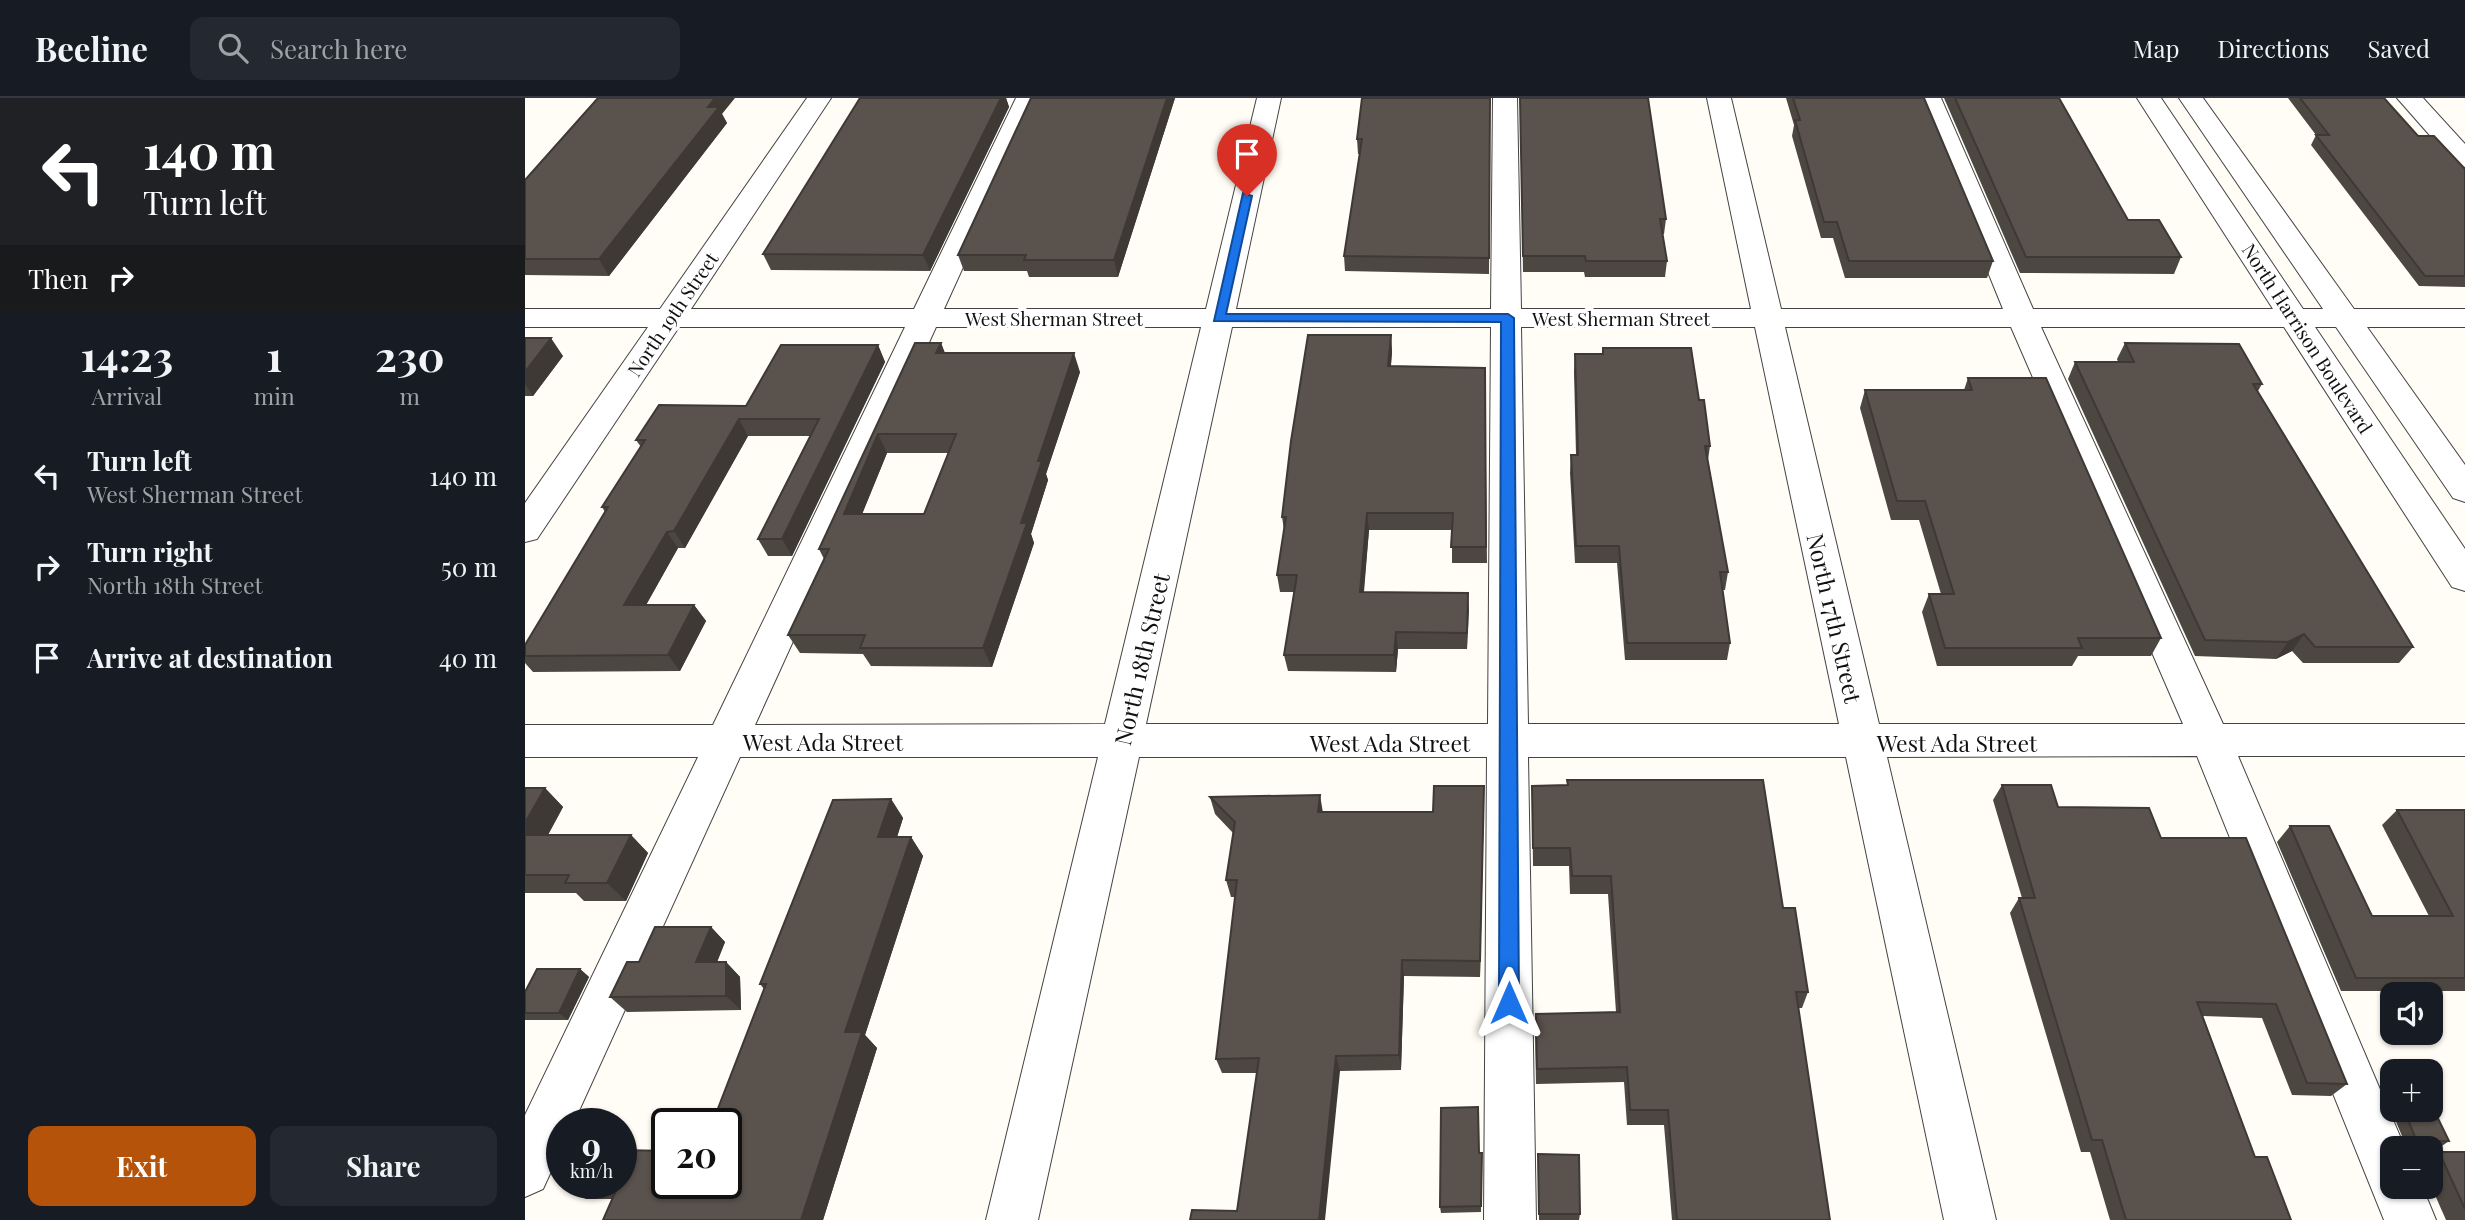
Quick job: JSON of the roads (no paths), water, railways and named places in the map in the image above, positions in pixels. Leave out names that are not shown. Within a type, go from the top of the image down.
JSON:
[{"type":"street","name":"North 19th Street","points":[[525,530],[819,98]]},
{"type":"street","points":[[525,1171],[1028,98]]},
{"type":"street","name":"North 18th Street","points":[[1012,1220],[1269,98]]},
{"type":"street","points":[[1505,98],[1510,1220]]},
{"type":"street","name":"North 17th Street","points":[[1719,98],[1970,1220]]},
{"type":"street","points":[[1929,98],[2022,318],[2211,741],[2380,1149]]},
{"type":"street","name":"North Harrison Boulevard","points":[[2149,98],[2465,578]]},
{"type":"street","name":"North Harrison Boulevard","points":[[2191,98],[2465,490]]},
{"type":"street","points":[[2409,98],[2465,159]]},
{"type":"street","name":"West Sherman Street","points":[[525,318],[2465,318]]},
{"type":"street","name":"West Ada Street","points":[[525,741],[2465,740]]},
{"type":"street","points":[[2401,1199],[2410,1220]]}]
